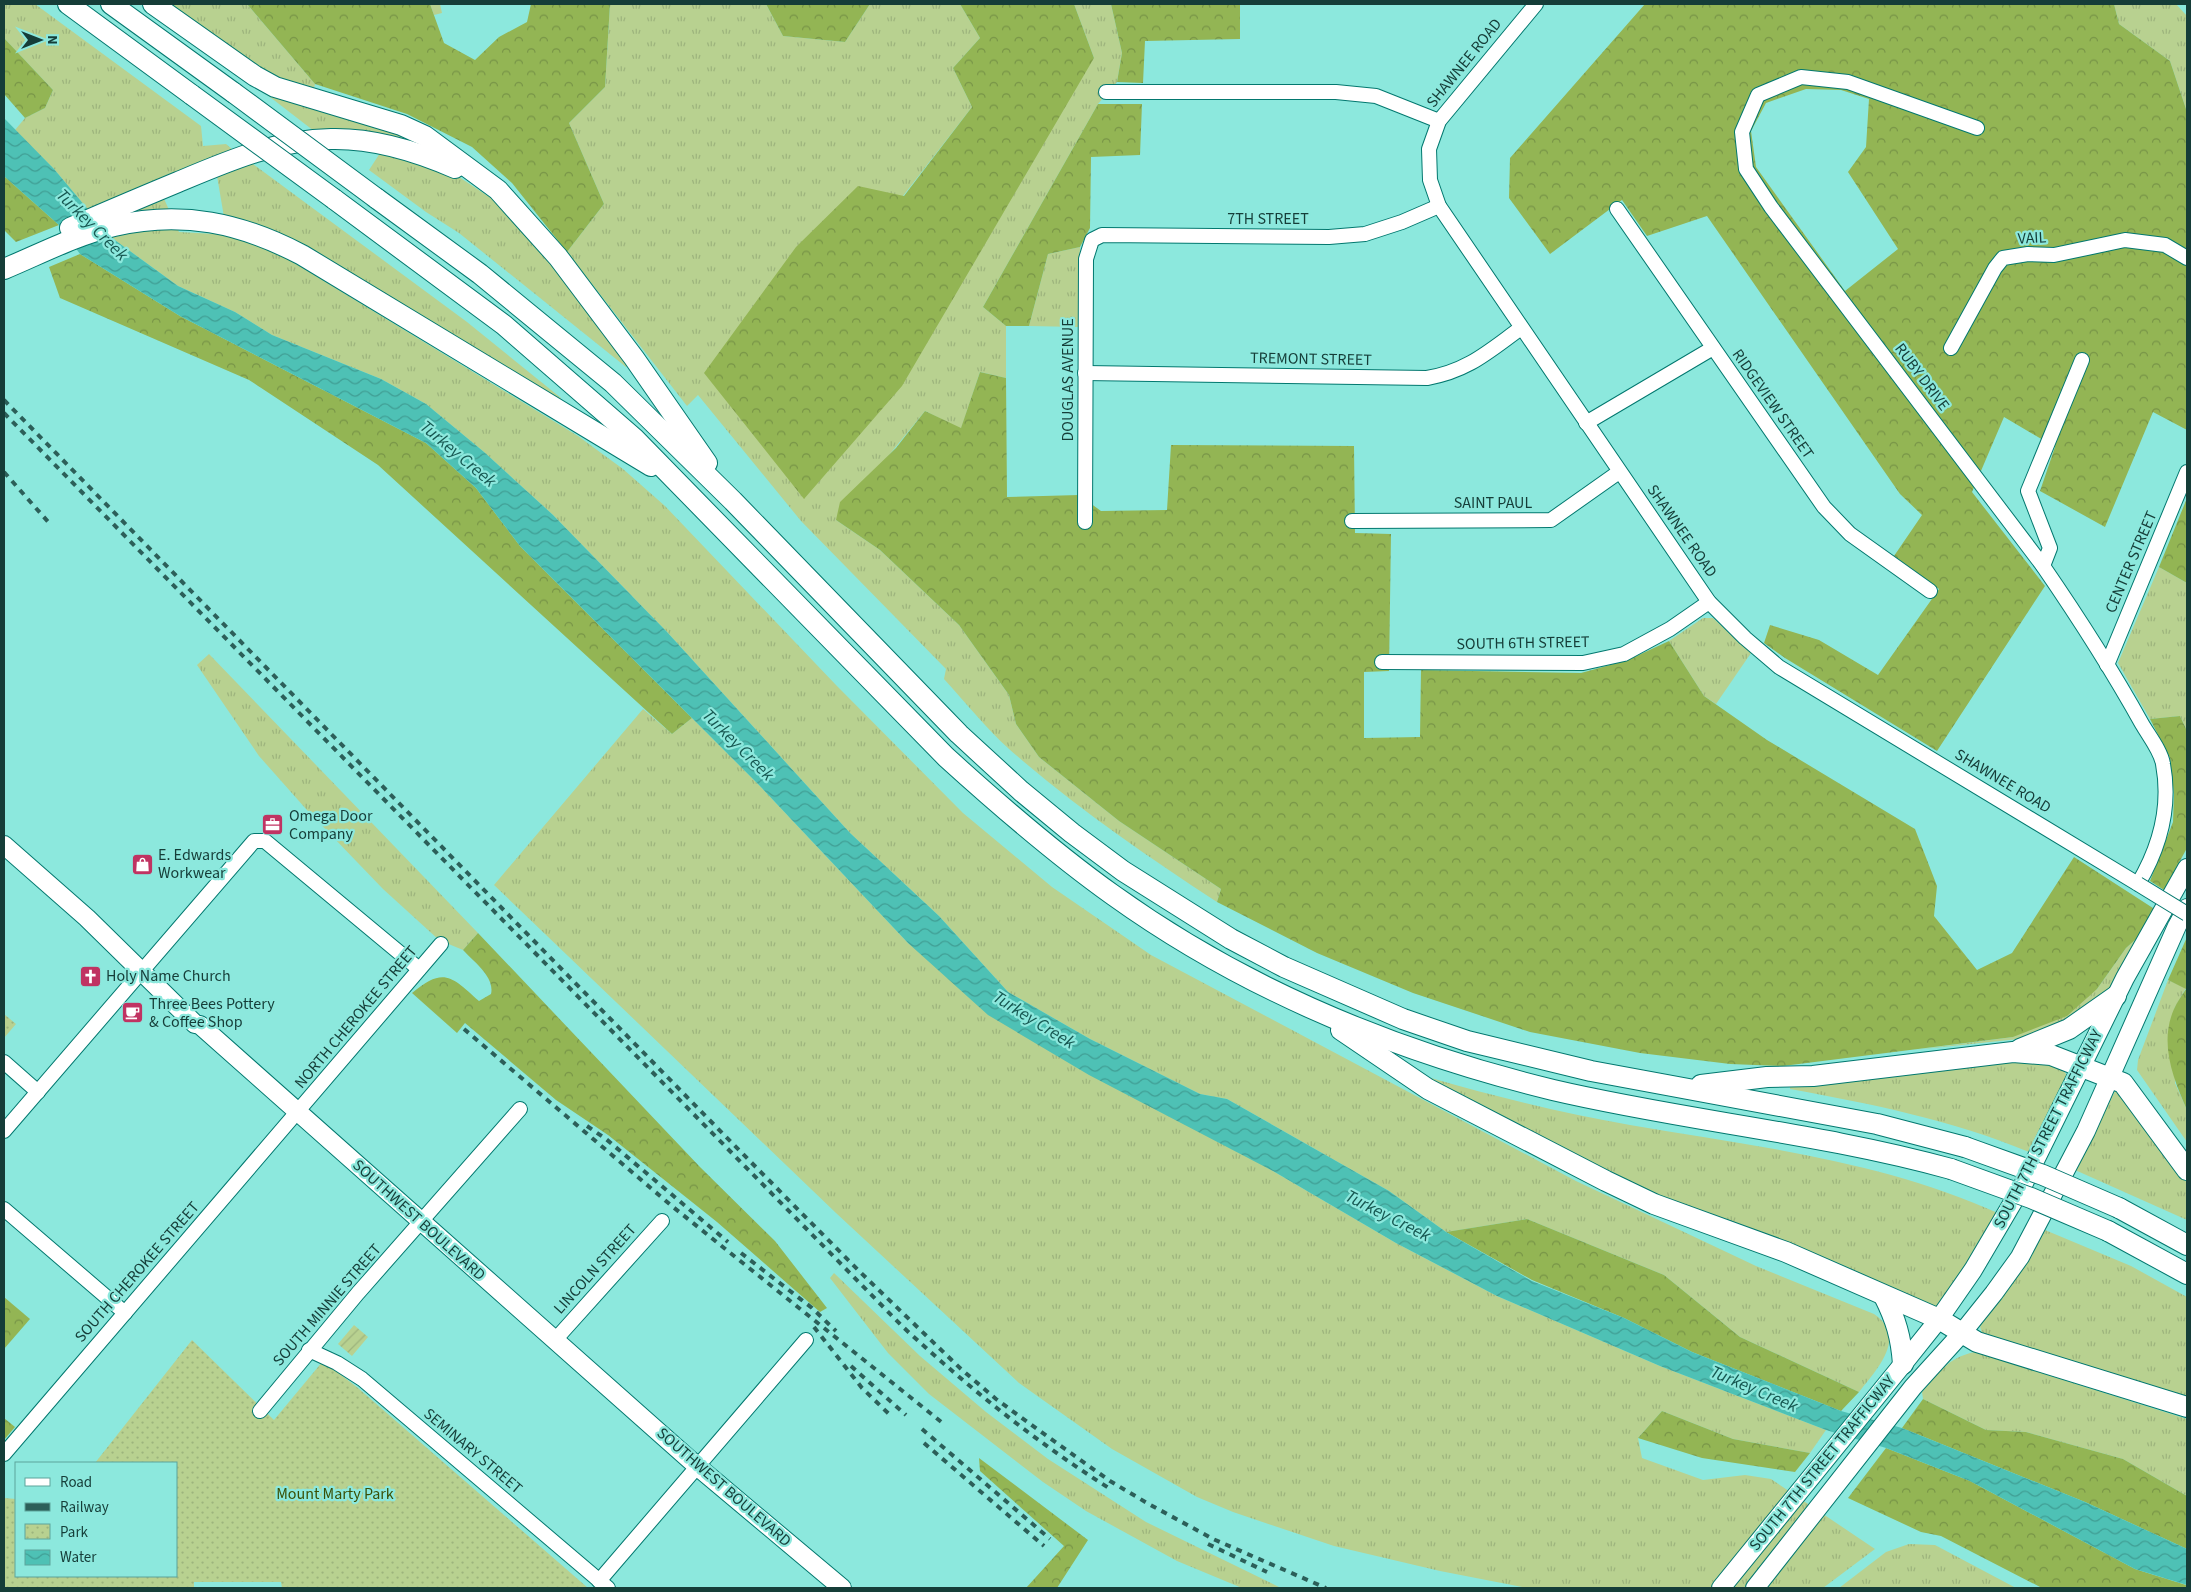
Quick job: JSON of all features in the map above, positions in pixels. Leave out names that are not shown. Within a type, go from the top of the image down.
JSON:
[{"type":"highway","points":[[68,4],[510,331],[593,401],[680,484],[946,757],[1053,851],[1115,896],[1180,939],[1239,972],[1305,1005],[1370,1033],[1420,1051],[1508,1078],[1622,1104],[1830,1140],[1951,1170],[2031,1198],[2108,1231],[2187,1274]]},
{"type":"highway","points":[[111,4],[480,274],[587,360],[613,383],[733,501],[959,734],[1021,791],[1072,833],[1123,871],[1231,939],[1284,967],[1403,1019],[1467,1041],[1531,1057],[1679,1088],[1877,1124],[1965,1147],[2035,1172],[2119,1208],[2187,1245]]},
{"type":"highway","points":[[153,4],[255,76],[275,87],[401,125],[425,136],[487,181],[522,215],[564,265],[634,358],[733,501]]},
{"type":"highway","points":[[4,256],[163,188],[255,151],[280,144],[332,138],[392,146],[420,153],[487,181]]},
{"type":"highway","points":[[4,269],[82,236],[114,226],[175,219],[201,220],[233,226],[273,240],[302,255],[680,484]]},
{"type":"highway","points":[[2013,1052],[2069,1029],[2116,996]]},
{"type":"highway","points":[[1305,1005],[1428,1089],[1606,1182],[1654,1204],[1786,1252],[1939,1319],[1977,1342],[2187,1407]]},
{"type":"highway","points":[[1679,1088],[1767,1077],[1813,1076],[2013,1052],[2051,1055],[2123,1083],[2187,1170]]},
{"type":"highway","points":[[1884,1296],[1897,1323],[1901,1340],[1899,1369]]},
{"type":"main road","name":"SOUTHWEST BOULEVARD","points":[[4,845],[87,918],[195,1024],[200,1025],[698,1467],[842,1588]]},
{"type":"main road","name":"SOUTH 7TH STREET TRAFFICWAY","points":[[1721,1588],[1939,1319],[1973,1270],[2023,1185],[2116,996],[2187,868]]},
{"type":"main road","name":"SOUTH 7TH STREET TRAFFICWAY","points":[[1754,1588],[1913,1387],[1962,1333],[2020,1257],[2086,1131],[2177,926],[2187,908]]},
{"type":"street","name":"SHAWNEE ROAD","points":[[1533,5],[1439,121],[1429,149],[1430,180],[1439,206],[1709,602],[1745,638],[1779,667],[2187,914]]},
{"type":"street","name":"RUBY DRIVE","points":[[1977,128],[1848,82],[1801,77],[1758,95],[1742,132],[1746,169],[1771,207],[2043,566],[2107,664],[2163,761],[2167,793],[2161,833],[2152,860],[2138,884]]},
{"type":"street","points":[[1106,92],[1336,92],[1376,96],[1439,121]]},
{"type":"street","name":"7TH STREET","points":[[1092,240],[1102,235],[1329,237],[1365,234],[1402,222],[1439,206]]},
{"type":"street","name":"RIDGEVIEW STREET","points":[[1617,209],[1824,507],[1850,534],[1930,591]]},
{"type":"street","name":"DOUGLAS AVENUE","points":[[1085,522],[1086,259],[1092,240]]},
{"type":"street","name":"VAIL","points":[[1951,348],[1995,268],[2003,258],[2028,254],[2054,255],[2125,240],[2165,245],[2187,258]]},
{"type":"street","name":"TREMONT STREET","points":[[1085,373],[1427,378],[1449,374],[1469,365],[1521,328]]},
{"type":"street","points":[[1586,423],[1713,348]]},
{"type":"street","points":[[2043,566],[2050,548],[2028,492],[2082,360]]},
{"type":"street","name":"SAINT PAUL","points":[[1352,521],[1551,520],[1619,472]]},
{"type":"street","name":"CENTER STREET","points":[[2107,664],[2187,472]]},
{"type":"street","name":"SOUTH 6TH STREET","points":[[1382,662],[1583,663],[1624,654],[1670,629],[1709,602]]},
{"type":"street","points":[[4,1131],[254,841],[266,841],[419,970]]},
{"type":"street","name":"NORTH CHEROKEE STREET","points":[[298,1112],[441,944]]},
{"type":"street","points":[[4,1062],[38,1092]]},
{"type":"street","name":"SOUTH MINNIE STREET","points":[[260,1411],[310,1350],[520,1109]]},
{"type":"street","name":"SOUTH CHEROKEE STREET","points":[[4,1454],[298,1112]]},
{"type":"street","points":[[4,1209],[125,1313]]},
{"type":"street","name":"LINCOLN STREET","points":[[555,1340],[662,1221]]},
{"type":"street","points":[[604,1585],[698,1467],[806,1340]]},
{"type":"street","name":"SEMINARY STREET","points":[[310,1350],[362,1378],[604,1585]]},
{"type":"green space","points":[[4,4],[35,4],[201,126],[203,146],[226,144],[233,150],[156,181],[179,232],[216,234],[251,241],[283,256],[578,436],[623,469],[665,506],[836,685],[963,813],[1052,887],[1151,955],[1576,1181],[1756,1266],[1874,1314],[1884,1323],[1889,1333],[1889,1343],[1881,1363],[1874,1373],[1859,1392],[1740,1337],[1664,1275],[1527,1219],[1446,1232],[1389,1191],[1227,1099],[1200,1094],[1090,1039],[1008,992],[939,916],[850,833],[667,632],[553,515],[484,452],[426,404],[381,379],[272,335],[235,312],[178,286],[112,238],[54,169],[15,130],[25,118],[45,108],[53,90],[4,38]]},
{"type":"green space","points":[[170,4],[247,4],[315,84],[314,88],[274,76]]},
{"type":"green space","points":[[247,4],[430,4],[444,43],[475,60],[499,37],[527,22],[531,4],[610,4],[605,87],[569,123],[604,204],[567,252],[512,183],[472,147],[407,114],[315,84]]},
{"type":"green space","points":[[430,4],[440,4],[442,13],[434,15]]},
{"type":"green space","points":[[610,4],[766,4],[783,36],[845,42],[870,4],[960,4],[980,38],[953,68],[972,107],[903,196],[705,373],[1094,58],[1074,4],[1111,4],[1122,53],[1117,82],[1098,104],[983,307],[1006,326],[1006,378],[980,372],[961,429],[925,411],[836,520],[880,550],[959,625],[1009,695],[1016,724],[1039,757],[1119,821],[1221,889],[1217,902],[1084,810],[1000,741],[944,679],[946,669],[801,521],[698,395],[687,406],[567,252],[604,204],[569,123],[605,87]]},
{"type":"green space","points":[[766,4],[870,4],[845,42],[783,36]]},
{"type":"green space","points":[[960,4],[1074,4],[1094,58],[902,386],[804,499],[704,373],[796,247],[858,186],[904,196],[972,107],[953,68],[980,38]]},
{"type":"green space","points":[[1111,4],[1240,4],[1240,39],[1145,41],[1143,83],[1117,82],[1122,53]]},
{"type":"green space","points":[[1645,4],[2114,4],[2119,24],[2170,61],[2187,112],[2187,430],[2153,412],[2105,527],[2040,491],[2055,447],[2004,417],[1972,492],[2045,586],[1937,751],[1785,658],[1764,643],[1770,625],[1819,640],[1878,675],[1939,589],[1894,556],[1922,515],[1900,494],[1707,216],[1647,236],[1622,200],[1550,254],[1509,198],[1510,158]],"holes":[[[1806,89],[1841,90],[1869,99],[1866,147],[1848,172],[1898,249],[1845,291],[1756,167],[1751,131],[1766,103]]]},
{"type":"green space","points":[[2114,4],[2176,4],[2187,16],[2187,112],[2170,61],[2119,24]]},
{"type":"green space","points":[[4,38],[53,90],[45,108],[25,118],[4,94]]},
{"type":"green space","points":[[257,87],[415,140],[371,132],[314,131]]},
{"type":"green space","points":[[1098,104],[1142,104],[1140,155],[1091,157],[1090,228],[1080,247],[1048,254],[1029,326],[1006,326],[983,307]]},
{"type":"green space","points":[[382,150],[456,175],[503,206],[631,362],[626,367],[459,233],[426,212],[369,170]]},
{"type":"green space","points":[[249,161],[467,322],[561,398],[557,403],[224,217],[217,176]]},
{"type":"green space","points":[[4,176],[59,225],[16,242],[4,230]]},
{"type":"green space","points":[[1080,247],[1078,327],[1029,326],[1048,254]]},
{"type":"green space","points":[[80,254],[180,316],[426,443],[476,488],[520,546],[692,718],[672,734],[378,465],[249,380],[60,298],[49,267]]},
{"type":"green space","points":[[980,372],[1006,378],[1007,497],[1079,495],[1101,511],[1167,510],[1171,445],[1354,446],[1355,533],[1391,534],[1389,671],[1364,672],[1364,738],[1420,737],[1421,670],[1581,673],[1628,660],[1669,641],[1704,696],[1767,740],[1915,829],[1937,886],[1934,916],[1977,970],[2012,953],[2074,857],[2156,910],[2144,932],[2126,948],[2097,989],[2067,1016],[2013,1037],[1783,1066],[1730,1064],[1640,1053],[1530,1032],[1413,993],[1317,953],[1217,902],[1221,889],[1119,821],[1039,757],[1016,724],[1009,695],[959,625],[880,550],[836,520],[840,502],[896,448],[925,411],[961,428]]},
{"type":"green space","points":[[2187,498],[2187,583],[2159,567]]},
{"type":"green space","points":[[2159,567],[2187,583],[2187,731],[2180,716],[2150,719],[2118,663]]},
{"type":"green space","points":[[1703,618],[1713,618],[1751,653],[1716,704],[1704,696],[1669,641]]},
{"type":"green space","points":[[209,654],[478,933],[463,950],[439,940],[383,889],[306,809],[259,756],[197,665]]},
{"type":"green space","points":[[643,709],[672,734],[692,718],[759,785],[908,943],[1273,1171],[1396,1243],[1497,1296],[1660,1366],[1826,1430],[1810,1453],[1733,1439],[1662,1411],[1638,1438],[1642,1458],[1703,1480],[1745,1475],[1771,1479],[1875,1549],[1823,1588],[1527,1588],[1440,1571],[1334,1546],[1233,1512],[1197,1497],[1112,1449],[1019,1383],[836,1213],[494,885]]},
{"type":"green space","points":[[2180,716],[2187,731],[2187,848],[2164,890],[2150,881],[2173,822],[2174,794],[2170,758],[2150,719]]},
{"type":"green space","points":[[2144,932],[2116,981],[2093,1007],[2028,1038],[1914,1050],[2013,1037],[2097,989],[2126,948]]},
{"type":"green space","points":[[478,933],[700,1167],[775,1241],[827,1308],[820,1312],[717,1222],[608,1135],[556,1100],[465,1023],[457,1033],[412,993],[432,979],[440,977],[454,981],[479,1001],[491,994],[490,982],[487,976],[463,950]]},
{"type":"green space","points":[[2187,937],[2187,1110],[2173,1073],[2168,1047],[2170,1022],[2174,1009],[2186,989],[2168,980]]},
{"type":"green space","points":[[2168,980],[2186,988],[2174,1009],[2175,1083],[2187,1110],[2187,1142],[2137,1070],[2138,1060]]},
{"type":"green space","points":[[4,1014],[16,1024],[4,1038]]},
{"type":"green space","points":[[2042,1060],[2063,1069],[2067,1076],[2029,1152],[1971,1131],[1911,1114],[1790,1089],[1790,1083],[2009,1061]]},
{"type":"green space","points":[[1431,1078],[1505,1098],[1580,1115],[1771,1148],[1865,1168],[1956,1196],[2000,1214],[1937,1307],[1684,1209],[1431,1083]]},
{"type":"green space","points":[[2115,1091],[2119,1091],[2187,1183],[2187,1220],[2075,1170]]},
{"type":"green space","points":[[1527,1219],[1664,1275],[1740,1337],[1859,1392],[1841,1411],[1692,1352],[1624,1318],[1532,1280],[1446,1232]]},
{"type":"green space","points":[[2045,1230],[2131,1266],[2187,1297],[2187,1402],[1982,1334],[1980,1326],[2024,1264]]},
{"type":"green space","points":[[834,1273],[920,1356],[986,1412],[1048,1459],[1146,1522],[1281,1588],[1242,1588],[1177,1561],[1086,1511],[1043,1482],[929,1394],[888,1353],[830,1278]]},
{"type":"green space","points":[[4,1297],[30,1319],[4,1349]]},
{"type":"green space","points":[[354,1325],[368,1337],[352,1356],[338,1344]]},
{"type":"green space","name":"Mount Marty Park","points":[[192,1340],[274,1420],[323,1361],[358,1388],[588,1588],[282,1588],[281,1582],[194,1582],[194,1588],[4,1588],[4,1498],[15,1499],[15,1577],[178,1577],[178,1462],[96,1462]]},
{"type":"green space","points":[[1975,1352],[2187,1419],[2187,1496],[2123,1459],[2026,1432],[1986,1430],[1923,1399],[1922,1392],[1939,1372],[1958,1358]]},
{"type":"green space","points":[[1923,1399],[1986,1430],[2026,1432],[2123,1459],[2187,1496],[2187,1549],[2085,1502],[1902,1428]]},
{"type":"green space","points":[[1662,1411],[1733,1439],[1810,1453],[1795,1472],[1702,1458],[1638,1438]]},
{"type":"green space","points":[[4,1418],[15,1427],[4,1440]]},
{"type":"green space","points":[[1886,1448],[1970,1481],[2135,1569],[2186,1585],[2187,1588],[2042,1588],[1941,1536],[1921,1532],[1848,1498]]},
{"type":"green space","points":[[979,1458],[1088,1540],[1057,1588],[1026,1588],[1064,1546],[980,1471]]},
{"type":"green space","points":[[1909,1544],[1935,1545],[2016,1588],[1839,1588],[1886,1552]]},
{"type":"water","name":"Turkey Creek","points":[[4,118],[54,169],[112,238],[178,286],[235,312],[272,335],[381,379],[426,404],[484,452],[553,515],[667,632],[850,833],[939,916],[1008,992],[1090,1039],[1200,1094],[1227,1099],[1389,1191],[1446,1232],[1532,1281],[1624,1318],[1692,1352],[1841,1411],[1902,1428],[2085,1502],[2187,1549],[2187,1585],[2135,1569],[1970,1481],[1886,1448],[1826,1430],[1660,1366],[1497,1296],[1396,1243],[1273,1171],[1089,1075],[988,1015],[908,943],[759,785],[520,546],[476,488],[426,443],[180,316],[80,254],[59,225],[4,176]]},
{"type":"railway","points":[[4,400],[733,1144],[859,1271],[961,1369],[996,1399],[1110,1481],[1213,1539],[1326,1588]]},
{"type":"railway","points":[[4,413],[903,1327],[1004,1414],[1112,1490]]},
{"type":"railway","points":[[4,472],[50,524]]},
{"type":"railway","points":[[464,1029],[673,1207],[945,1425]]},
{"type":"railway","points":[[587,1126],[606,1139],[728,1242]]},
{"type":"railway","points":[[741,1253],[812,1308],[836,1331]]},
{"type":"railway","points":[[814,1327],[862,1388],[891,1416]]},
{"type":"railway","points":[[851,1366],[906,1415]]},
{"type":"railway","points":[[922,1429],[1050,1539]]},
{"type":"railway","points":[[924,1443],[1044,1546]]},
{"type":"railway","points":[[1208,1544],[1267,1572]]},
{"type":"place","name":"Omega Door Company","points":[[273,825]]},
{"type":"place","name":"E. Edwards Workwear","points":[[142,864]]},
{"type":"place","name":"Holy Name Church","points":[[90,976]]},
{"type":"place","name":"Three Bees Pottery & Coffee Shop","points":[[133,1013]]}]
